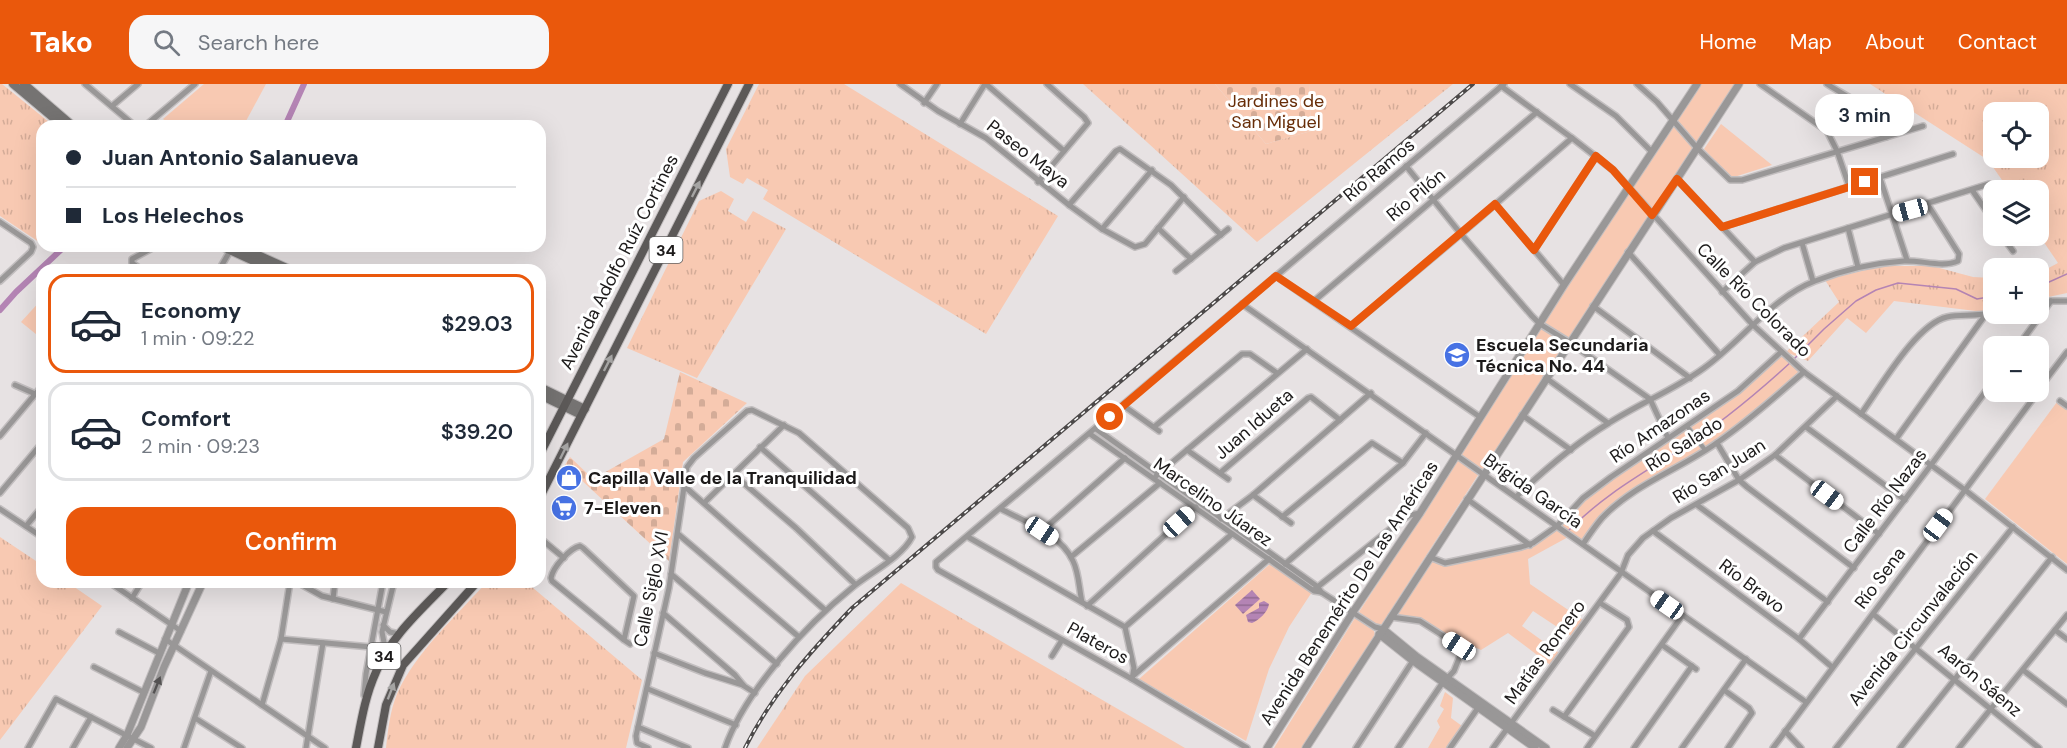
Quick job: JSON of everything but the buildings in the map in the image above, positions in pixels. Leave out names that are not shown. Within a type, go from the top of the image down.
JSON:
[{"type":"main road","name":"Avenida Adolfo Ruíz Cortines","points":[[546,442],[728,84]]},
{"type":"main road","name":"Avenida Adolfo Ruíz Cortines","points":[[546,485],[749,84]]},
{"type":"main road","points":[[18,85],[56,120]]},
{"type":"main road","points":[[18,85],[65,120]]},
{"type":"main road","points":[[241,252],[260,264]]},
{"type":"main road","points":[[244,252],[275,264]]},
{"type":"main road","points":[[546,391],[566,404]]},
{"type":"main road","points":[[546,397],[583,412]]},
{"type":"main road","name":"34","points":[[356,748],[364,706],[376,672],[386,653],[400,634],[442,588]]},
{"type":"main road","name":"34","points":[[378,748],[386,705],[393,684],[404,665],[472,588]]},
{"type":"street","points":[[86,84],[128,120]]},
{"type":"street","points":[[112,106],[138,84]]},
{"type":"street","points":[[152,120],[195,84]]},
{"type":"street","name":"Paseo Maya","points":[[900,84],[924,103],[986,138],[1038,182],[1102,229],[1139,247],[1158,228]]},
{"type":"street","points":[[924,103],[937,84]]},
{"type":"street","points":[[960,123],[986,84],[1064,151]]},
{"type":"street","points":[[1038,182],[1088,123],[1047,84]]},
{"type":"street","points":[[1570,84],[1616,116],[1652,152]]},
{"type":"street","points":[[1637,84],[1674,120],[1727,179],[1735,181],[1923,126]]},
{"type":"street","name":"Avenida Benemérito De Las Américas","points":[[1268,748],[1564,285],[1697,84]]},
{"type":"street","points":[[1306,748],[1379,630],[1391,617],[1739,84]]},
{"type":"street","points":[[1760,84],[1831,135],[1849,186]]},
{"type":"street","points":[[1827,84],[1878,118],[1886,136]]},
{"type":"street","name":"Calle Río Colorado","points":[[1503,85],[1613,170],[1753,325],[1804,372],[1965,490],[2067,570]]},
{"type":"street","name":"Río Ramos","points":[[935,565],[938,560],[1124,406],[1503,85]]},
{"type":"street","name":"Río Pilón","points":[[1314,301],[1537,112]]},
{"type":"street","points":[[1351,326],[1572,138]]},
{"type":"street","points":[[1069,206],[1116,151],[1123,150],[1184,197],[1221,235]]},
{"type":"street","points":[[1722,227],[1953,154]]},
{"type":"street","points":[[1534,250],[1596,156]]},
{"type":"street","points":[[1406,166],[1461,234],[1540,324],[1650,399],[1668,438]]},
{"type":"street","points":[[1102,229],[1152,171]]},
{"type":"street","points":[[1880,178],[1907,261]]},
{"type":"street","points":[[1677,179],[1755,262]]},
{"type":"street","points":[[1722,292],[1755,262],[1784,248],[1983,186]]},
{"type":"street","points":[[1972,190],[1983,206]]},
{"type":"street","points":[[1184,197],[1158,228],[1191,259]]},
{"type":"street","points":[[1495,204],[1564,285]]},
{"type":"street","points":[[1516,497],[1571,450],[1608,423],[1690,378],[1720,355],[1787,296],[1813,281],[1858,267],[1907,261],[1955,262],[1960,258],[1958,251],[1928,205]]},
{"type":"street","points":[[0,222],[31,243],[33,247],[31,252],[0,281]]},
{"type":"street","points":[[1848,228],[1858,267]]},
{"type":"street","points":[[1176,271],[1228,229]]},
{"type":"street","points":[[1802,243],[1813,281]]},
{"type":"street","points":[[2009,246],[2013,251]]},
{"type":"street","points":[[133,264],[131,261],[134,256],[143,252]]},
{"type":"street","points":[[1628,252],[1720,355]]},
{"type":"street","points":[[1276,276],[1480,417]]},
{"type":"street","points":[[2049,301],[2067,301]]},
{"type":"street","name":"Brígida García","points":[[1242,304],[1806,702]]},
{"type":"street","points":[[1593,306],[1690,378]]},
{"type":"street","points":[[1861,414],[1920,333],[1947,317],[1983,314]]},
{"type":"street","points":[[1896,439],[1983,318]]},
{"type":"street","points":[[1153,478],[1307,349]]},
{"type":"street","name":"Río Amazonas","points":[[1530,544],[1557,526],[1583,498],[1738,391],[1781,352]]},
{"type":"street","name":"Río Sena","points":[[2049,376],[2067,352]]},
{"type":"street","points":[[1154,427],[1242,354],[1250,354],[1277,373]]},
{"type":"street","name":"Río Salado","points":[[1583,544],[1602,518],[1634,492],[1717,443],[1762,410],[1804,372]]},
{"type":"street","points":[[1546,378],[1608,423]]},
{"type":"street","points":[[0,435],[35,394],[15,385]]},
{"type":"street","points":[[1221,519],[1371,393]]},
{"type":"street","name":"Calle Río Nazas","points":[[1799,639],[1983,395]]},
{"type":"street","name":"Río San Juan","points":[[1621,573],[1634,547],[1653,531],[1739,480],[1775,455],[1837,396]]},
{"type":"street","name":"Juan Idueta","points":[[1187,450],[1220,473],[1308,398],[1311,397],[1340,420]]},
{"type":"street","points":[[2060,401],[2067,406]]},
{"type":"street","name":"Río Sena","points":[[1773,748],[2030,402]]},
{"type":"street","points":[[1124,406],[1159,431]]},
{"type":"street","name":"Calle Siglo XVI","points":[[648,748],[637,743],[636,736],[648,689],[671,574],[683,485],[689,463],[747,411],[756,411],[784,424]]},
{"type":"street","points":[[1522,415],[1571,450]]},
{"type":"street","points":[[704,503],[784,424],[810,442],[908,528],[912,537],[870,576],[855,584],[825,610],[799,637],[755,693],[725,748]]},
{"type":"street","points":[[1687,426],[1705,450]]},
{"type":"street","points":[[1806,427],[1905,500]]},
{"type":"street","name":"Marcelino Júarez","points":[[1096,429],[1158,474],[1232,534],[1379,630],[1414,659],[1539,747]]},
{"type":"street","points":[[1285,564],[1403,463],[1426,433]]},
{"type":"street","name":"Marcelino Júarez","points":[[1090,434],[1160,483],[1221,519],[1285,564],[1317,590]]},
{"type":"street","points":[[1282,517],[1371,443],[1375,443],[1403,463]]},
{"type":"street","points":[[1717,443],[1739,480],[1854,568]]},
{"type":"street","points":[[760,447],[889,560]]},
{"type":"street","points":[[0,493],[36,450]]},
{"type":"street","points":[[1775,455],[1879,534]]},
{"type":"street","points":[[1042,531],[1125,458]]},
{"type":"street","points":[[1220,473],[1227,479]]},
{"type":"street","points":[[733,474],[796,528],[855,584]]},
{"type":"street","points":[[1071,557],[1160,483]]},
{"type":"street","points":[[683,485],[825,610]]},
{"type":"street","points":[[1252,495],[1291,523]]},
{"type":"street","points":[[1467,499],[1530,544]]},
{"type":"street","points":[[1697,505],[1828,602]]},
{"type":"street","points":[[1085,604],[1197,506]]},
{"type":"street","points":[[0,508],[36,533]]},
{"type":"street","points":[[1001,509],[1060,543],[1075,566],[1085,604]]},
{"type":"street","points":[[1317,590],[1405,517],[1420,513]]},
{"type":"street","points":[[26,526],[36,514]]},
{"type":"street","name":"Avenida Circunvalación","points":[[1836,748],[2013,527]]},
{"type":"street","name":"Río Bravo","points":[[1653,531],[1799,639],[1832,667]]},
{"type":"street","points":[[678,534],[799,637]]},
{"type":"street","points":[[1125,627],[1232,534]]},
{"type":"street","points":[[968,537],[1125,627]]},
{"type":"street","points":[[546,543],[564,558]]},
{"type":"street","points":[[1430,557],[1445,563],[1530,544]]},
{"type":"street","points":[[580,546],[633,594],[627,642],[552,581],[552,572],[564,558],[575,547],[580,546]]},
{"type":"street","points":[[1900,748],[2052,557]]},
{"type":"street","points":[[1133,677],[1269,559]]},
{"type":"street","name":"Plateros","points":[[935,565],[938,570],[1133,677],[1247,748]]},
{"type":"street","name":"Matías Romero","points":[[1493,748],[1621,573]]},
{"type":"street","points":[[671,574],[777,664]]},
{"type":"street","points":[[118,588],[181,631]]},
{"type":"street","points":[[132,598],[138,588]]},
{"type":"street","points":[[128,748],[143,692],[186,588]]},
{"type":"street","points":[[119,748],[141,727],[174,645],[200,588]]},
{"type":"street","points":[[262,705],[281,639],[289,588]]},
{"type":"street","points":[[308,588],[322,596],[386,612]]},
{"type":"street","points":[[333,598],[334,588]]},
{"type":"street","points":[[364,706],[366,674],[382,588]]},
{"type":"street","points":[[386,653],[382,632],[392,588]]},
{"type":"street","points":[[1564,717],[1629,627],[1627,620],[1600,603]]},
{"type":"street","points":[[663,613],[735,675],[744,686]]},
{"type":"street","name":"Aarón Sáenz","points":[[1872,614],[2039,748]]},
{"type":"street","points":[[1959,748],[2067,615]]},
{"type":"street","points":[[1587,748],[1682,616]]},
{"type":"street","points":[[1391,617],[1420,621],[1460,648],[1461,653],[1457,666],[1398,748]]},
{"type":"street","points":[[383,625],[390,632],[400,634]]},
{"type":"street","points":[[1125,627],[1133,677]]},
{"type":"street","points":[[2055,630],[2067,639]]},
{"type":"street","points":[[119,632],[159,653]]},
{"type":"street","points":[[165,639],[325,748]]},
{"type":"street","points":[[281,639],[371,648]]},
{"type":"street","points":[[1052,656],[1062,640]]},
{"type":"street","points":[[306,748],[323,643]]},
{"type":"street","points":[[1634,748],[1694,668],[1662,645]]},
{"type":"street","points":[[654,653],[705,674],[744,686],[755,693]]},
{"type":"street","points":[[1356,748],[1414,659]]},
{"type":"street","points":[[1682,748],[1746,659]]},
{"type":"street","points":[[94,667],[143,692]]},
{"type":"street","name":"Aarón Sáenz","points":[[2023,670],[2067,704]]},
{"type":"street","points":[[184,748],[211,671]]},
{"type":"street","points":[[648,689],[736,725]]},
{"type":"street","points":[[1724,690],[1752,712],[1728,748]]},
{"type":"street","points":[[28,748],[56,699],[151,748]]},
{"type":"street","points":[[1450,748],[1480,705]]},
{"type":"street","points":[[1553,710],[1595,736]]},
{"type":"street","points":[[73,748],[91,717]]},
{"type":"street","points":[[195,718],[242,748]]},
{"type":"street","points":[[638,727],[688,748]]},
{"type":"street","points":[[1785,730],[1801,748]]},
{"type":"green space","points":[[0,84],[2,84],[47,120],[36,120],[36,240],[0,216]]},
{"type":"green space","points":[[204,84],[266,84],[247,120],[163,119]]},
{"type":"green space","points":[[759,84],[844,84],[1058,216],[986,334],[763,199],[768,190],[747,178],[743,184],[730,177],[726,149]]},
{"type":"green space","points":[[1083,84],[1215,84],[1266,144],[1311,131],[1309,84],[1453,84],[1257,242]]},
{"type":"green space","name":"Jardines de San Miguel","points":[[1215,84],[1309,84],[1311,131],[1266,144]]},
{"type":"green space","points":[[1697,84],[1739,84],[1483,474],[1456,454]]},
{"type":"green space","points":[[1870,84],[2067,84],[2067,293],[2049,297],[2049,268],[2058,263],[2046,246],[2049,246],[2049,180],[2002,180],[1994,168],[2049,168],[2049,102],[1983,102],[1983,157]]},
{"type":"green space","points":[[1721,124],[1772,165],[1731,178],[1704,149]]},
{"type":"green space","points":[[721,191],[734,199],[728,211],[746,222],[753,211],[786,229],[697,378],[627,348],[699,201]]},
{"type":"green space","points":[[1882,266],[1932,266],[1983,278],[1983,312],[1894,301],[1866,333],[1847,318],[1808,361],[1786,352],[1839,302],[1825,280]]},
{"type":"green space","points":[[36,306],[36,334],[21,322]]},
{"type":"green space","points":[[1781,352],[1804,372],[1717,443],[1616,506],[1583,544],[1570,536],[1528,559],[1530,584],[1586,622],[1574,638],[1533,611],[1522,626],[1562,655],[1553,667],[1508,633],[1481,650],[1470,645],[1461,653],[1462,649],[1420,621],[1391,617],[1430,557],[1438,562],[1526,546],[1557,526],[1583,498],[1738,391]]},
{"type":"green space","points":[[680,372],[747,403],[683,462],[669,561],[565,465],[570,457],[593,479],[664,439]]},
{"type":"green space","points":[[2057,402],[2067,410],[2067,564],[1985,499]]},
{"type":"green space","points":[[1458,460],[1478,475],[1380,627],[1359,612]]},
{"type":"green space","points":[[0,537],[36,561],[36,588],[76,588],[102,606],[0,740]]},
{"type":"green space","points":[[1270,564],[1312,592],[1289,627],[1269,669],[1246,741],[1139,679]]},
{"type":"green space","points":[[901,583],[1185,748],[757,748],[805,676]]},
{"type":"green space","points":[[481,588],[533,588],[642,680],[626,748],[386,748],[397,694],[414,664]]},
{"type":"green space","points":[[1355,618],[1374,631],[1375,635],[1304,748],[1274,748]]},
{"type":"green space","points":[[1445,692],[1453,698],[1451,718],[1462,726],[1446,748],[1428,748],[1440,727],[1437,721],[1444,709],[1440,706]]},
{"type":"shaded area","points":[[1252,590],[1260,599],[1243,614],[1235,605]]},
{"type":"shaded area","points":[[1264,601],[1269,604],[1265,613],[1255,622],[1248,622],[1246,615],[1259,608],[1259,603]]},
{"type":"waterway","points":[[288,120],[304,84]]},
{"type":"waterway","points":[[46,264],[59,252]]},
{"type":"waterway","points":[[0,310],[36,273]]},
{"type":"waterway","points":[[2049,282],[2067,274]]},
{"type":"waterway","points":[[1794,359],[1856,301],[1876,290],[1898,283],[1956,289],[1977,299],[1983,298]]},
{"type":"waterway","points":[[1568,531],[1608,497],[1723,420],[1791,362]]},
{"type":"railway","points":[[745,748],[780,691],[807,657],[852,608],[1473,84]]},
{"type":"place","name":"Escuela Secundaria Técnica No. 44","points":[[1457,355]]},
{"type":"place","name":"Capilla Valle de la Tranquilidad","points":[[569,478]]},
{"type":"place","name":"7-Eleven","points":[[564,508]]},
{"type":"route","points":[[1110,417],[1276,276],[1351,326],[1495,204],[1534,250],[1596,156],[1613,170],[1652,215],[1677,179],[1722,227],[1865,182]]}]
